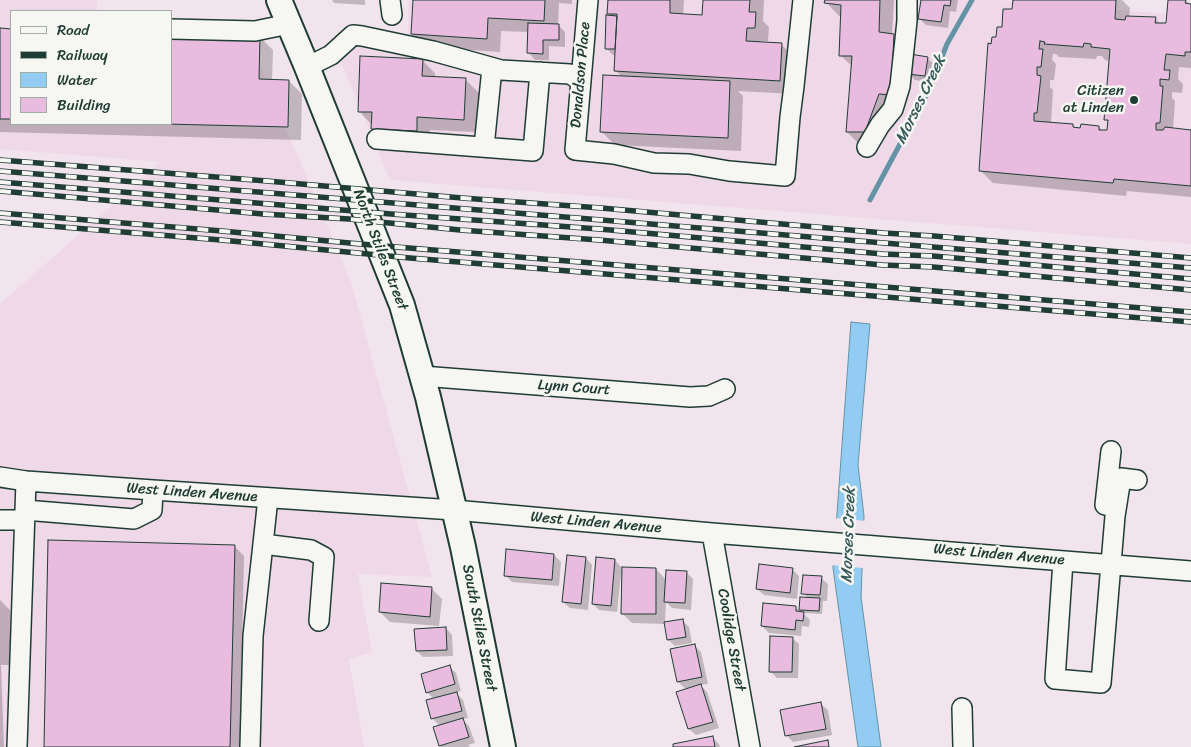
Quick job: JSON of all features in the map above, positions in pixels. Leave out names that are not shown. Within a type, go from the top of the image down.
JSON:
[{"type":"main road","name":"North Stiles Street","points":[[284,7],[402,305],[422,376],[454,510]]},
{"type":"main road","name":"South Stiles Street","points":[[454,510],[470,578],[503,747]]},
{"type":"street","name":"Donaldson Place","points":[[588,0],[575,150],[614,154],[654,163],[689,164],[729,171],[785,176],[802,0]]},
{"type":"street","points":[[867,147],[892,109],[900,86],[907,21],[907,0]]},
{"type":"street","points":[[172,29],[254,31],[284,7]]},
{"type":"street","points":[[307,67],[331,55],[353,35],[433,51],[492,68],[570,74],[581,81]]},
{"type":"street","points":[[484,147],[492,68]]},
{"type":"street","points":[[377,139],[533,151],[540,72]]},
{"type":"street","name":"Lynn Court","points":[[422,376],[690,397],[709,396],[725,389]]},
{"type":"street","points":[[1063,561],[1055,678],[1101,683],[1107,480],[1111,451]]},
{"type":"street","name":"West Linden Avenue","points":[[0,477],[153,490],[454,510],[712,533],[1191,571]]},
{"type":"street","points":[[1105,564],[1121,478],[1137,480]]},
{"type":"street","points":[[17,747],[26,480]]},
{"type":"street","points":[[0,520],[24,515],[134,519],[152,510],[153,490]]},
{"type":"street","points":[[250,747],[253,636],[268,498]]},
{"type":"street","name":"Coolidge Street","points":[[712,533],[750,747]]},
{"type":"street","points":[[263,544],[311,550],[324,557],[319,621]]},
{"type":"street","points":[[962,708],[963,747]]},
{"type":"shaded area","points":[[0,0],[97,0],[97,10],[10,10],[10,125],[172,125],[245,31],[351,282],[432,577],[358,574],[372,652],[349,659],[364,747],[0,747],[0,304],[161,162],[0,149]]},
{"type":"shaded area","points":[[409,0],[997,0],[1191,16],[1191,244],[390,180],[331,38],[407,43]]},
{"type":"water","points":[[851,322],[870,324],[858,465],[864,516],[861,597],[881,747],[858,747],[833,568]]},
{"type":"pier","points":[[834,518],[867,521],[863,568],[830,565]]},
{"type":"building","points":[[413,0],[545,0],[544,21],[488,18],[487,39],[411,34]]},
{"type":"building","points":[[608,0],[670,0],[670,13],[702,15],[703,0],[750,0],[749,12],[756,12],[755,28],[747,28],[746,41],[782,43],[780,81],[614,71],[617,14],[607,14]]},
{"type":"building","points":[[825,0],[880,0],[879,32],[894,34],[891,95],[879,94],[865,132],[846,132],[852,56],[839,56],[841,5],[824,3]]},
{"type":"building","points":[[921,0],[951,0],[950,6],[944,5],[941,22],[918,19]]},
{"type":"building","name":"Citizen at Linden","points":[[1013,0],[1116,0],[1115,19],[1125,20],[1126,16],[1156,17],[1155,23],[1166,23],[1168,0],[1186,0],[1185,3],[1191,4],[1191,52],[1185,52],[1185,56],[1166,54],[1164,70],[1170,70],[1169,80],[1160,79],[1160,86],[1163,86],[1160,123],[1156,123],[1156,130],[1163,130],[1165,127],[1191,130],[1191,186],[1114,179],[1113,183],[979,171],[988,43],[991,44],[992,37],[996,37],[997,27],[1002,27],[1003,9],[1012,9]],"holes":[[[1040,41],[1045,42],[1044,44],[1083,47],[1084,43],[1091,44],[1091,47],[1110,49],[1104,120],[1108,120],[1107,130],[1099,130],[1099,126],[1081,124],[1080,128],[1073,127],[1073,124],[1034,121],[1034,113],[1037,113],[1041,76],[1037,75],[1037,67],[1041,67],[1043,49],[1039,49]]]},
{"type":"building","points":[[606,15],[617,16],[615,49],[605,49]]},
{"type":"building","points":[[528,23],[559,24],[559,40],[543,40],[543,54],[527,53]]},
{"type":"building","points":[[0,28],[10,29],[10,119],[0,119]]},
{"type":"building","points":[[172,33],[260,36],[259,79],[289,80],[288,127],[172,124]]},
{"type":"building","points":[[910,54],[928,57],[925,76],[907,74]]},
{"type":"building","points":[[360,56],[423,59],[422,76],[466,78],[464,120],[417,117],[417,131],[371,129],[372,112],[358,112]]},
{"type":"building","points":[[603,75],[730,81],[728,138],[600,132]]},
{"type":"building","points":[[48,540],[235,545],[230,747],[44,747]]},
{"type":"building","points":[[506,549],[554,554],[552,580],[504,576]]},
{"type":"building","points":[[567,555],[586,557],[581,604],[562,602]]},
{"type":"building","points":[[596,557],[615,559],[611,606],[592,604]]},
{"type":"building","points":[[759,564],[793,568],[790,593],[756,589]]},
{"type":"building","points":[[622,567],[656,568],[656,614],[621,614]]},
{"type":"building","points":[[666,570],[687,571],[685,603],[664,602]]},
{"type":"building","points":[[803,575],[822,576],[820,595],[801,594]]},
{"type":"building","points":[[381,583],[432,587],[430,617],[379,612]]},
{"type":"building","points":[[800,597],[820,598],[819,611],[799,610]]},
{"type":"building","points":[[763,603],[796,606],[796,611],[804,612],[803,621],[796,620],[795,630],[761,626]]},
{"type":"building","points":[[683,619],[686,637],[667,640],[664,622]]},
{"type":"building","points":[[446,627],[447,650],[416,651],[414,629]]},
{"type":"building","points":[[770,636],[793,637],[792,672],[769,672]]},
{"type":"building","points":[[695,644],[702,677],[677,682],[670,649]]},
{"type":"building","points":[[450,665],[455,684],[426,693],[421,674]]},
{"type":"building","points":[[701,684],[713,722],[688,729],[676,692]]},
{"type":"building","points":[[457,692],[462,711],[431,719],[426,700]]},
{"type":"building","points":[[821,702],[826,729],[785,736],[780,710]]},
{"type":"building","points":[[463,718],[469,737],[439,746],[433,727]]},
{"type":"building","points":[[713,736],[715,747],[673,747],[673,744]]},
{"type":"building","points":[[828,740],[829,747],[794,747]]},
{"type":"waterway","name":"Morses Creek","points":[[870,200],[929,90],[947,44],[972,0]]},
{"type":"railway","points":[[0,160],[1191,258]]},
{"type":"railway","points":[[0,171],[1191,268]]},
{"type":"railway","points":[[0,182],[599,229],[883,254],[933,256],[1191,279]]},
{"type":"railway","points":[[0,191],[883,265],[933,267],[1191,290]]},
{"type":"railway","points":[[0,213],[1191,312]]},
{"type":"railway","points":[[0,222],[410,258],[1191,322]]},
{"type":"place","name":"Citizen at Linden","points":[[1134,100]]}]
